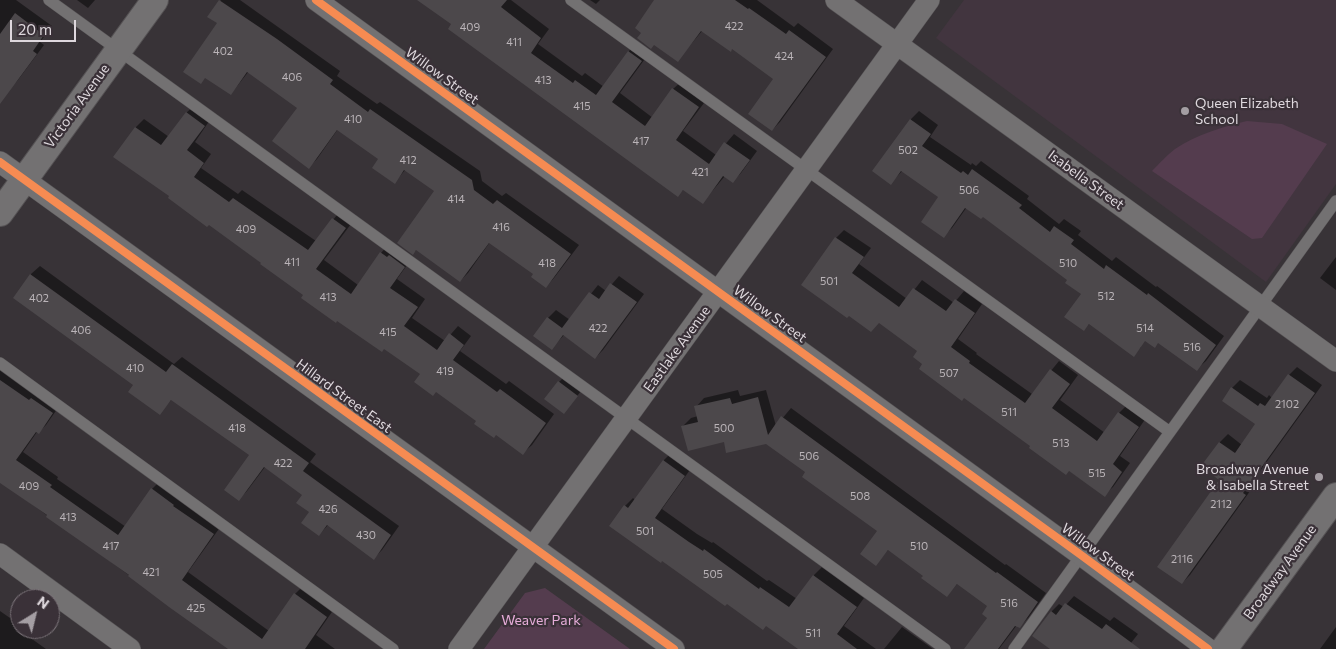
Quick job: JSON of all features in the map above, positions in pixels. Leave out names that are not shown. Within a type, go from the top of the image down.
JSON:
[{"type":"street","name":"Victoria Avenue","points":[[0,213],[155,0]]},
{"type":"street","name":"Willow Street","points":[[316,0],[1208,649]]},
{"type":"street","name":"Isabella Street","points":[[836,0],[1336,361]]},
{"type":"street","name":"Eastlake Avenue","points":[[459,649],[929,0]]},
{"type":"street","name":"Hillard Street East","points":[[0,162],[674,649]]},
{"type":"street","name":"Broadway Avenue","points":[[1224,649],[1336,496]]},
{"type":"street","points":[[0,554],[130,649]]},
{"type":"lane","points":[[49,0],[945,649]]},
{"type":"lane","points":[[571,0],[1170,432]]},
{"type":"lane","points":[[1014,649],[1336,201]]},
{"type":"lane","points":[[0,362],[393,649]]},
{"type":"shaded area","name":"Queen Elizabeth School","points":[[964,0],[1336,0],[1336,184],[1266,282],[936,38]]},
{"type":"green space","points":[[1247,121],[1282,124],[1327,144],[1262,238],[1252,239],[1152,171],[1172,151],[1183,144],[1210,132]]},
{"type":"green space","name":"Weaver Park","points":[[545,588],[630,649],[484,649],[525,593]]},
{"type":"building","points":[[219,0],[333,80],[330,84],[368,112],[370,109],[472,180],[474,190],[493,204],[497,200],[571,254],[546,288],[531,277],[533,274],[489,243],[460,282],[416,250],[413,255],[397,243],[434,191],[404,170],[395,184],[372,168],[378,159],[337,130],[309,169],[272,141],[297,108],[247,72],[231,95],[205,78],[201,84],[183,72],[217,23],[207,17]]},
{"type":"building","points":[[417,0],[507,0],[501,7],[541,38],[531,53],[573,83],[575,80],[596,95],[628,51],[642,61],[612,102],[645,126],[672,88],[699,107],[676,140],[709,164],[724,142],[750,160],[733,183],[723,176],[703,204],[683,190],[678,197],[448,29],[451,24]]},
{"type":"building","points":[[654,0],[735,0],[786,34],[789,30],[826,57],[772,131],[748,114],[773,79],[732,49],[731,52],[701,31],[678,62],[654,45],[651,49],[637,38],[641,33],[635,28]]},
{"type":"building","points":[[15,13],[44,35],[33,51],[37,54],[0,104],[0,34]]},
{"type":"building","points":[[186,112],[205,126],[187,150],[204,163],[194,177],[229,202],[233,198],[308,250],[332,218],[346,228],[316,269],[351,294],[380,252],[387,257],[389,255],[405,267],[390,288],[418,307],[404,326],[437,350],[449,333],[464,345],[453,360],[497,392],[500,389],[546,423],[523,455],[496,435],[494,438],[474,424],[476,421],[436,392],[433,396],[414,382],[420,374],[384,349],[382,352],[337,321],[336,323],[301,298],[303,295],[261,263],[209,225],[207,227],[168,198],[169,196],[113,157],[135,127],[161,145]]},
{"type":"building","points":[[910,119],[931,134],[922,146],[961,173],[963,171],[968,175],[972,169],[1022,205],[1019,208],[1050,232],[1054,226],[1074,240],[1071,244],[1104,269],[1106,265],[1147,295],[1148,293],[1216,345],[1197,371],[1158,343],[1155,348],[1145,341],[1134,357],[1089,324],[1084,331],[1064,317],[1081,294],[1065,283],[1067,280],[983,217],[981,219],[965,208],[944,238],[921,222],[938,197],[901,171],[891,185],[872,171]]},
{"type":"building","points":[[835,237],[864,257],[852,273],[899,307],[913,288],[946,311],[955,299],[975,313],[951,347],[970,361],[969,363],[1025,403],[1050,369],[1070,384],[1052,408],[1097,441],[1118,412],[1139,427],[1113,464],[1122,472],[1105,497],[1069,471],[1066,475],[964,398],[962,401],[919,369],[922,364],[913,357],[917,351],[879,323],[871,332],[849,316],[847,318],[801,285]]},
{"type":"building","points":[[30,274],[166,372],[172,364],[309,463],[303,471],[391,535],[374,560],[327,525],[319,536],[301,523],[309,512],[296,503],[302,495],[264,467],[239,501],[224,490],[249,455],[171,400],[160,415],[128,392],[133,385],[13,298]]},
{"type":"building","points":[[610,283],[637,302],[595,359],[563,335],[552,350],[533,336],[547,317],[562,328],[589,292],[599,299]]},
{"type":"building","points":[[1288,374],[1315,393],[1243,493],[1246,495],[1182,584],[1157,567],[1219,480],[1201,466],[1219,442],[1235,453],[1255,424],[1222,401],[1231,387],[1258,406],[1260,403],[1265,406]]},
{"type":"building","points":[[0,380],[29,400],[31,398],[53,413],[39,434],[36,432],[16,460],[52,485],[50,487],[118,535],[151,488],[173,506],[214,534],[182,580],[262,639],[294,593],[327,617],[305,649],[228,649],[169,607],[129,575],[46,517],[47,515],[0,483]]},
{"type":"building","points":[[558,381],[578,396],[564,414],[544,399]]},
{"type":"building","points":[[758,397],[768,435],[781,416],[1038,602],[1020,628],[1015,626],[998,649],[964,649],[987,618],[982,614],[987,606],[957,584],[947,597],[888,550],[876,566],[860,554],[877,531],[802,477],[805,472],[766,444],[726,453],[724,442],[688,451],[681,426],[698,422],[694,406],[730,398],[732,404]]},
{"type":"building","points":[[663,460],[685,476],[655,518],[703,551],[704,549],[759,589],[760,587],[789,607],[813,575],[857,607],[837,634],[857,649],[798,649],[766,626],[763,630],[727,604],[725,606],[609,526],[624,505],[628,508]]},
{"type":"building","points":[[1065,603],[1102,629],[1106,624],[1140,649],[1050,649],[1032,636],[1051,611],[1056,615]]},
{"type":"cycle path","points":[[316,0],[1208,649]]},
{"type":"cycle path","points":[[0,162],[674,649]]},
{"type":"place","name":"Queen Elizabeth School","points":[[1185,111]]},
{"type":"place","name":"Broadway Avenue & Isabella Street","points":[[1319,477]]}]
